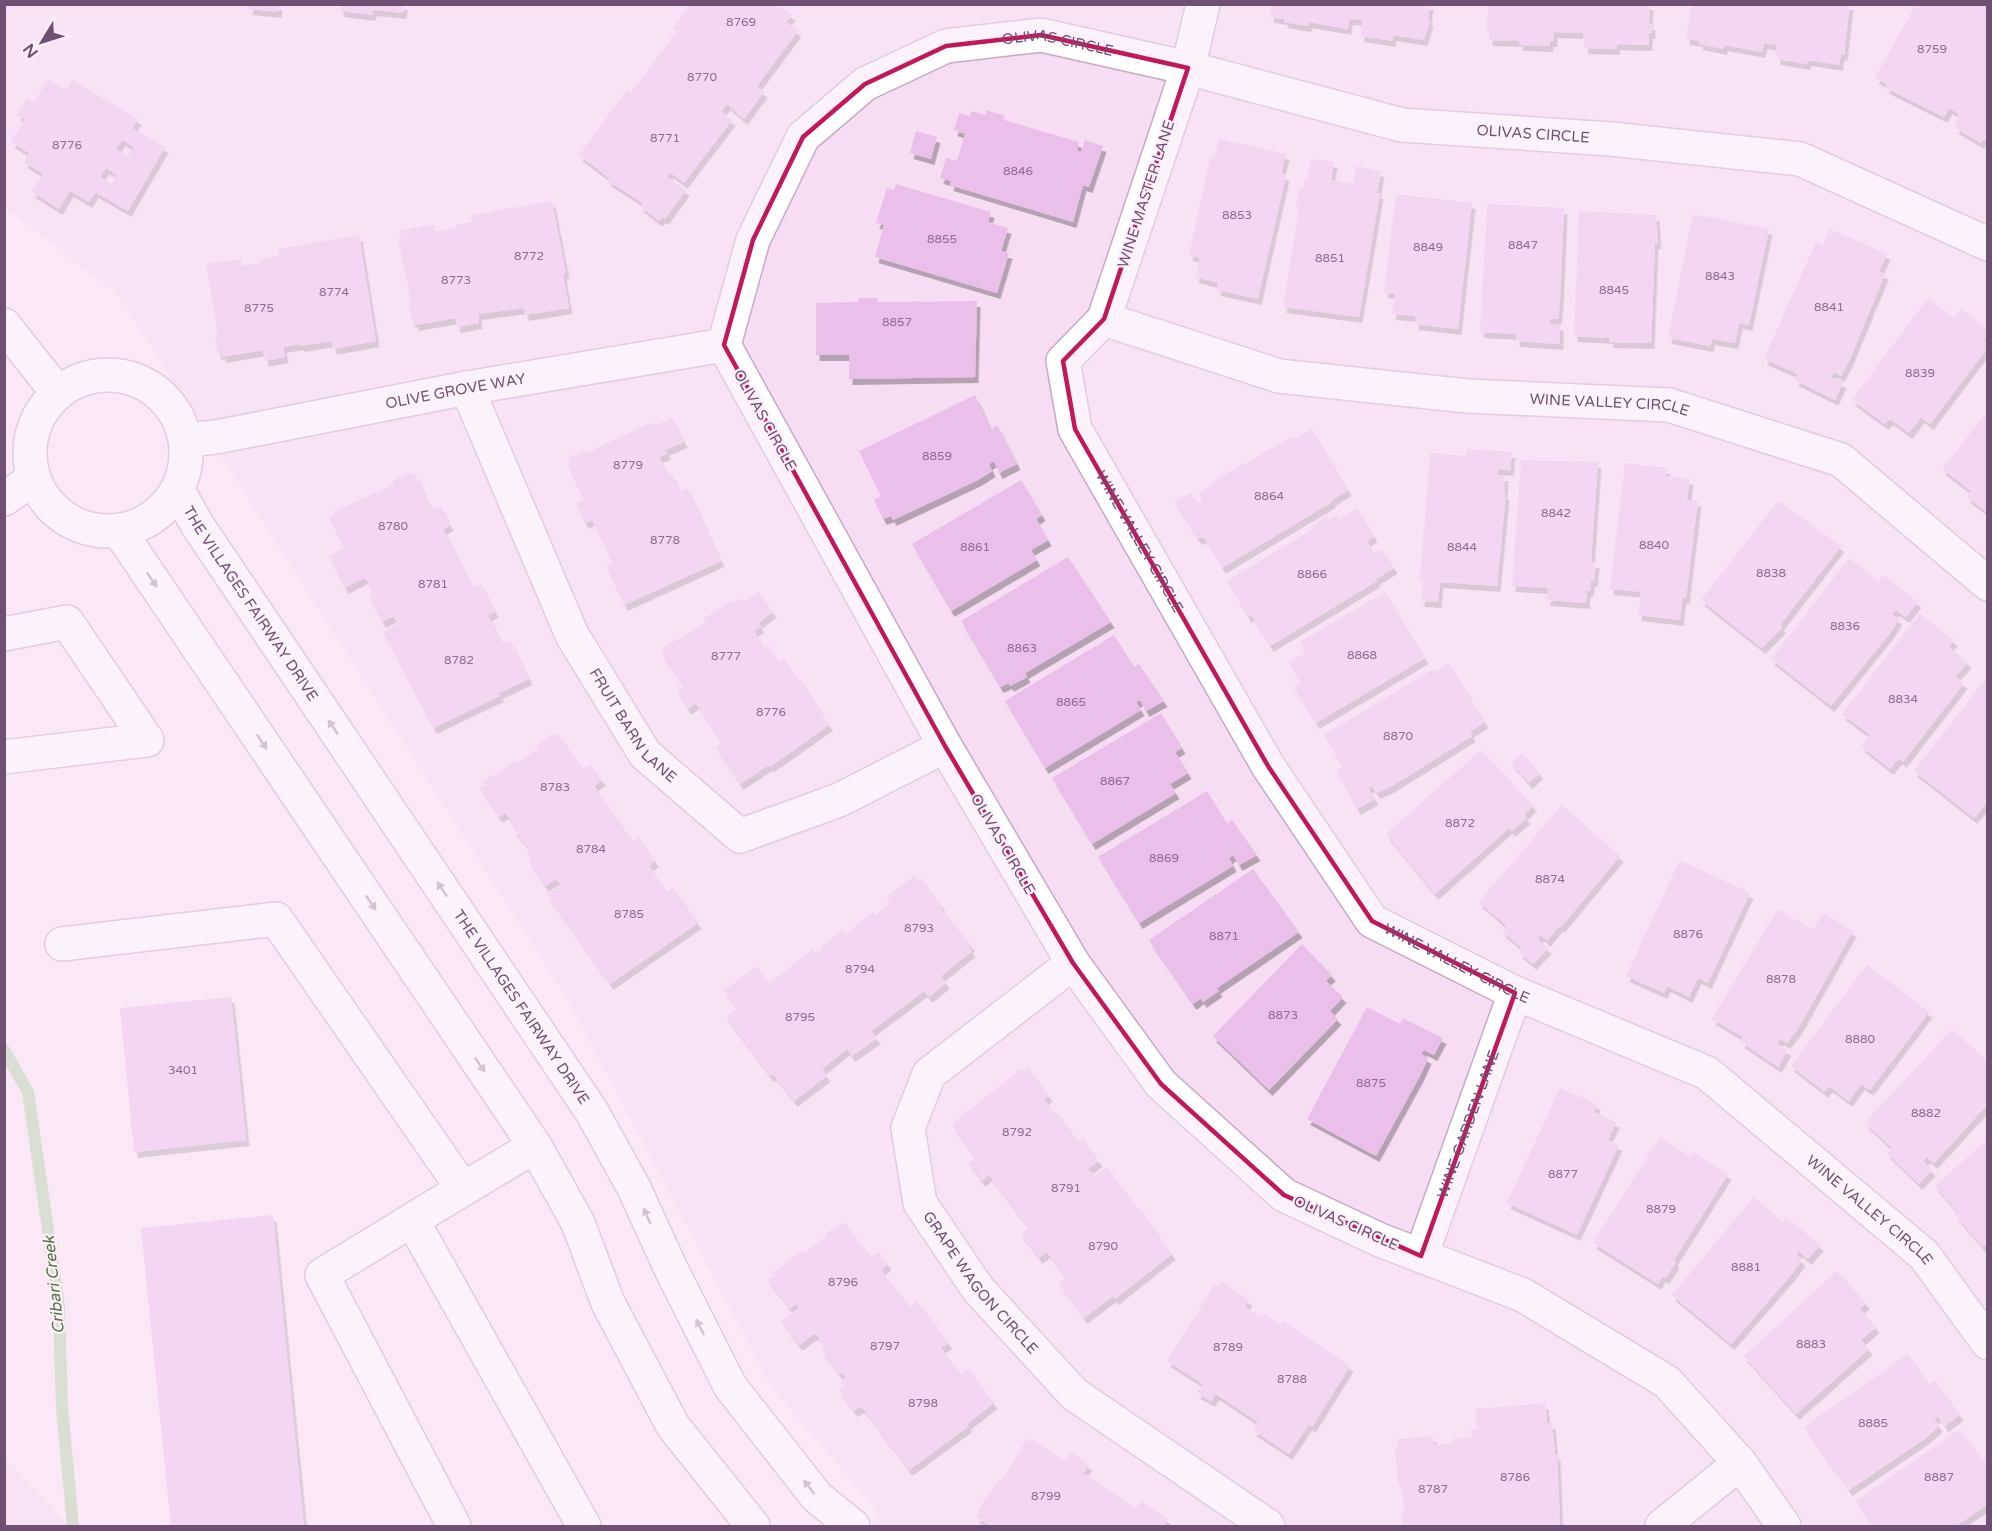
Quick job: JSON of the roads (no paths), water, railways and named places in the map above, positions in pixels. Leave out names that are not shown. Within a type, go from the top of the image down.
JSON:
[{"type":"street","name":"WINE MASTER LANE","points":[[1104,319],[1188,68],[1203,4]]},
{"type":"street","name":"OLIVAS CIRCLE","points":[[1784,1527],[1740,1463],[1667,1382],[1523,1295],[1380,1240],[1284,1195],[1161,1084],[1073,963],[945,746],[724,345],[753,240],[803,137],[865,84],[946,46],[1041,35],[1188,68],[1402,125],[1611,139],[1800,159],[1988,244]]},
{"type":"street","name":"WINE VALLEY CIRCLE","points":[[1988,584],[1841,460],[1669,405],[1467,396],[1279,376],[1104,319],[1063,361],[1075,429],[1268,766],[1372,921],[1515,993],[1707,1073],[1924,1255],[1988,1343]]},
{"type":"street","points":[[4,325],[57,392]]},
{"type":"street","name":"OLIVE GROVE WAY","points":[[187,440],[216,437],[467,388],[724,345]]},
{"type":"street","points":[[109,374],[136,379],[160,393],[177,414],[187,440],[187,466],[178,491],[163,510],[143,524],[120,532],[93,530],[67,520],[46,502],[34,478],[29,455],[32,431],[42,410],[57,392],[82,378],[109,374]]},
{"type":"street","name":"FRUIT BARN LANE","points":[[467,388],[578,645],[645,754],[740,836],[839,800],[945,746]]},
{"type":"street","points":[[4,499],[34,478]]},
{"type":"street","name":"THE VILLAGES FAIRWAY DRIVE","points":[[178,491],[198,526],[592,1112],[634,1188],[671,1269],[730,1386],[817,1497],[853,1527]]},
{"type":"street","points":[[120,532],[535,1146],[578,1223],[608,1303],[673,1426],[753,1527]]},
{"type":"street","points":[[4,634],[67,621],[147,740],[4,757]]},
{"type":"street","points":[[62,944],[276,919],[463,1189]]},
{"type":"street","name":"GRAPE WAGON CIRCLE","points":[[1073,963],[929,1074],[908,1128],[920,1203],[978,1289],[1074,1394],[1268,1527]]},
{"type":"street","name":"WINE GARDEN LANE","points":[[1421,1256],[1515,993]]},
{"type":"street","points":[[454,1527],[322,1275],[535,1146]]},
{"type":"street","points":[[412,1220],[584,1527]]},
{"type":"street","points":[[1662,1527],[1740,1463]]},
{"type":"waterway","name":"Cribari Creek","points":[[4,1050],[28,1092],[59,1306],[62,1408],[73,1526]]}]
